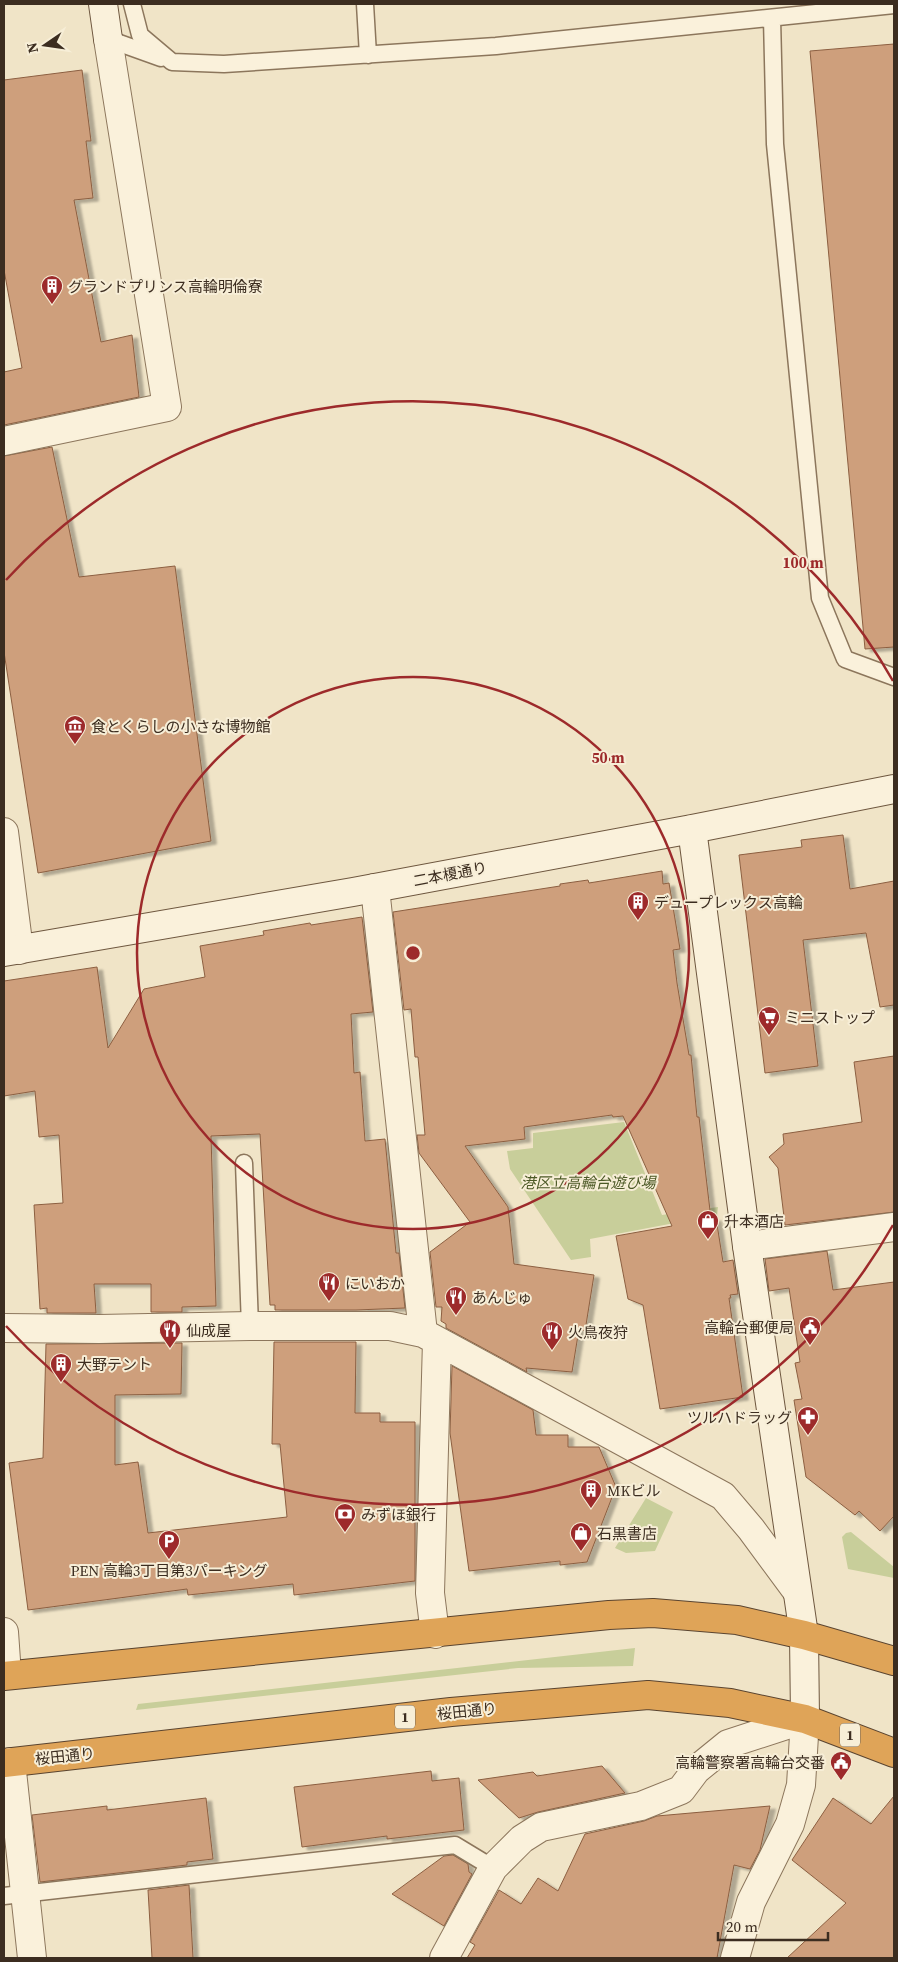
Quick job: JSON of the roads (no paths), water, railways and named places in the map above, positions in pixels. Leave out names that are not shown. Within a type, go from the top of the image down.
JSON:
[{"type":"highway","points":[[6,1676],[610,1615],[653,1613],[737,1620],[804,1635],[894,1661]]},
{"type":"highway","name":"桜田通り","points":[[7,1762],[452,1712],[648,1695],[730,1702],[805,1719],[894,1753]]},
{"type":"street","points":[[4,441],[167,407],[103,4]]},
{"type":"street","name":"二本榎通り","points":[[11,951],[375,888],[692,829],[894,788]]},
{"type":"street","points":[[692,829],[747,1246],[804,1635],[805,1719],[801,1785],[790,1824],[751,1902],[735,1958]]},
{"type":"street","points":[[4,832],[11,951]]},
{"type":"street","points":[[375,888],[430,1337],[430,1593],[435,1634]]},
{"type":"street","points":[[747,1246],[894,1226]]},
{"type":"street","points":[[4,1328],[99,1330],[250,1326],[390,1326],[430,1337],[723,1496],[796,1590]]},
{"type":"street","points":[[4,1632],[6,1676]]},
{"type":"street","points":[[444,1958],[493,1868],[522,1838],[541,1827],[641,1806],[681,1790],[696,1770],[728,1744],[805,1719]]},
{"type":"street","points":[[7,1762],[14,1895],[32,1958]]},
{"type":"lane","points":[[132,4],[140,35],[172,62]]},
{"type":"lane","points":[[365,4],[368,55]]},
{"type":"lane","points":[[108,39],[172,62],[224,64],[496,46],[894,5]]},
{"type":"lane","points":[[772,18],[775,144],[820,598],[845,659],[894,677]]},
{"type":"lane","points":[[244,1163],[250,1326]]},
{"type":"lane","points":[[14,1895],[455,1845],[493,1868]]},
{"type":"place","name":"グランドプリンス高輪明倫寮","points":[[52,305]]},
{"type":"place","name":"食とくらしの小さな博物館","points":[[75,745]]},
{"type":"place","name":"デュープレックス高輪","points":[[638,921]]},
{"type":"place","name":"ミニストップ","points":[[769,1036]]},
{"type":"place","name":"升本酒店","points":[[708,1240]]},
{"type":"place","name":"にいおか","points":[[329,1302]]},
{"type":"place","name":"あんじゅ","points":[[456,1316]]},
{"type":"place","name":"高輪台郵便局","points":[[810,1346]]},
{"type":"place","name":"仙成屋","points":[[170,1349]]},
{"type":"place","name":"火鳥夜狩","points":[[552,1351]]},
{"type":"place","name":"大野テント","points":[[61,1383]]},
{"type":"place","name":"ツルハドラッグ","points":[[808,1436]]},
{"type":"place","name":"MKビル","points":[[591,1509]]},
{"type":"place","name":"みずほ銀行","points":[[345,1533]]},
{"type":"place","name":"石黒書店","points":[[581,1552]]},
{"type":"place","name":"PEN 高輪3丁目第3パーキング","points":[[169,1560]]},
{"type":"place","name":"高輪警察署高輪台交番","points":[[841,1781]]},
{"type":"park label","name":"港区立高輪台遊び場","points":[[588,1182]]}]
